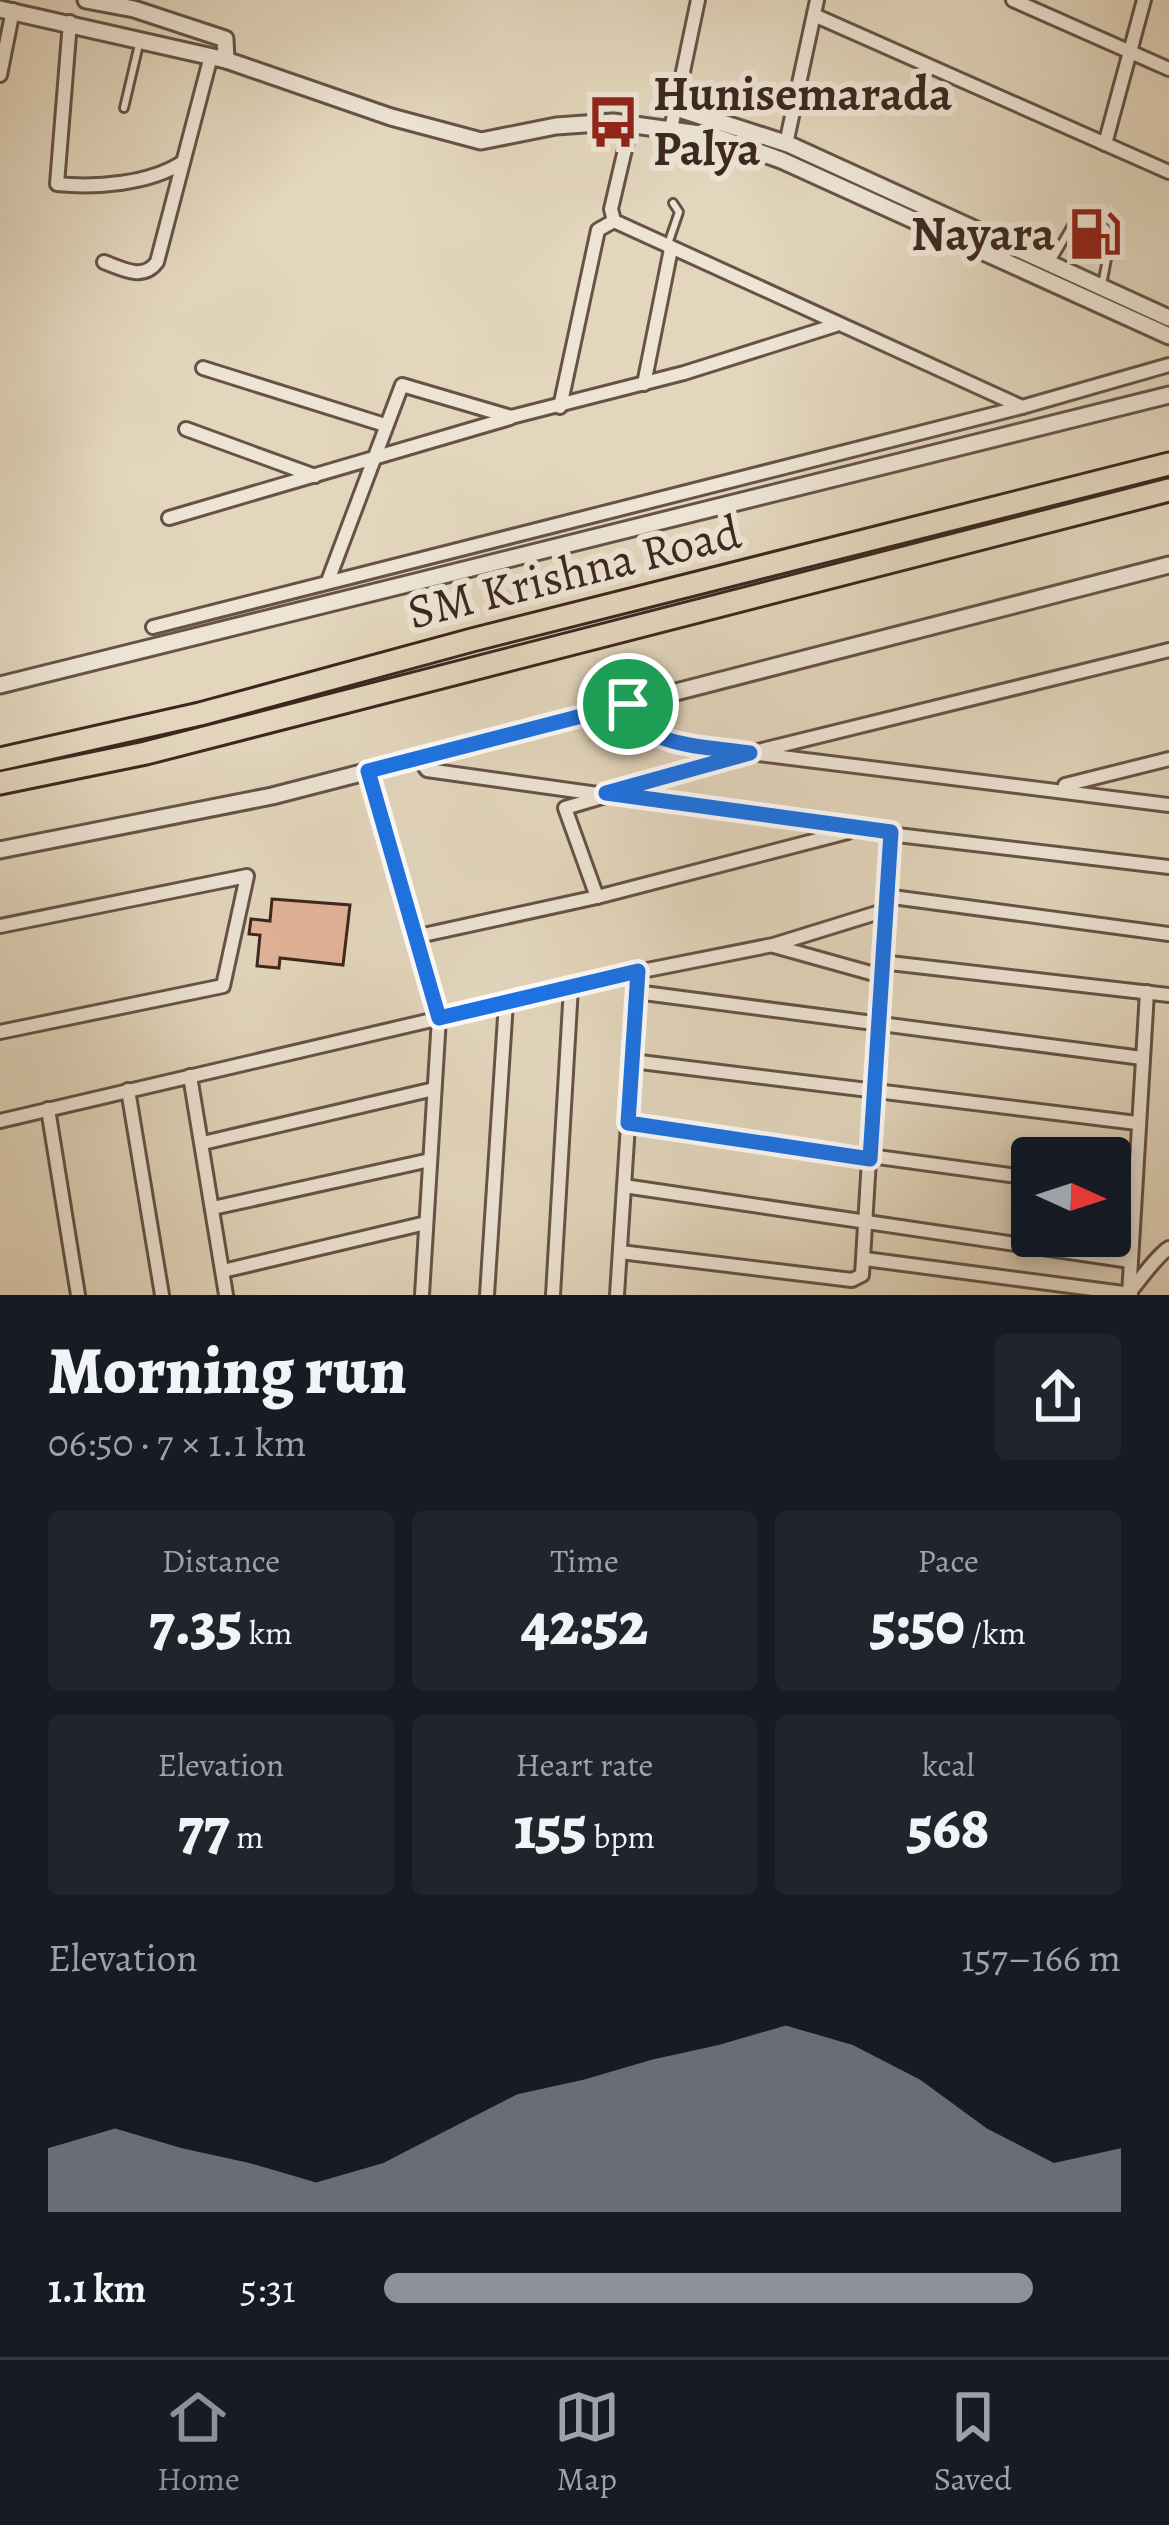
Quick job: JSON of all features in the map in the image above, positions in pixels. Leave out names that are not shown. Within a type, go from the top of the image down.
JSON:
[{"type":"highway","name":"SM Krishna Road","points":[[0,783],[146,753],[204,724],[495,634],[1169,464]]},
{"type":"highway","name":"SM Krishna Road","points":[[0,759],[204,724],[1169,490]]},
{"type":"street","points":[[86,0],[225,39],[183,162],[158,262],[151,270],[138,273],[104,262]]},
{"type":"street","points":[[671,129],[698,0]]},
{"type":"street","points":[[1012,0],[1169,69]]},
{"type":"street","points":[[1105,144],[1144,0]]},
{"type":"street","points":[[0,75],[14,8],[218,58],[391,117],[481,141],[556,126],[632,124],[714,136],[770,156],[1169,336]]},
{"type":"street","points":[[786,144],[815,8],[1169,172]]},
{"type":"street","points":[[70,22],[57,184],[92,186],[142,178],[183,162]]},
{"type":"street","points":[[676,108],[786,144],[1169,318]]},
{"type":"street","points":[[632,124],[611,209],[614,221],[1022,407]]},
{"type":"street","points":[[560,407],[598,230],[614,221]]},
{"type":"street","points":[[644,384],[669,248]]},
{"type":"street","points":[[169,518],[837,325]]},
{"type":"street","points":[[153,627],[1022,407],[1169,365]]},
{"type":"street","points":[[203,368],[386,425]]},
{"type":"street","points":[[328,581],[402,385],[511,417]]},
{"type":"street","name":"SM Krishna Road","points":[[0,685],[1169,395]]},
{"type":"street","points":[[186,429],[316,476]]},
{"type":"street","points":[[0,850],[272,796],[1169,565]]},
{"type":"street","points":[[597,897],[565,808],[750,753],[1169,650]]},
{"type":"street","points":[[628,704],[632,722],[652,736],[750,753],[1169,805]]},
{"type":"street","points":[[418,758],[428,770],[855,830],[1169,867]]},
{"type":"street","points":[[1056,788],[1169,759]]},
{"type":"street","points":[[368,771],[439,1018],[422,1295]]},
{"type":"street","points":[[414,938],[597,897],[855,830]]},
{"type":"street","points":[[862,1295],[891,832]]},
{"type":"street","points":[[0,926],[247,875],[224,986],[0,1032]]},
{"type":"street","points":[[0,1121],[638,971],[772,945],[884,903],[1169,934]]},
{"type":"street","points":[[772,945],[880,968],[1169,995]]},
{"type":"street","points":[[617,1295],[638,971]]},
{"type":"street","points":[[553,1295],[571,987]]},
{"type":"street","points":[[636,992],[1142,1058]]},
{"type":"street","points":[[1130,1295],[1148,992]]},
{"type":"street","points":[[487,1295],[506,1002]]},
{"type":"street","points":[[632,1061],[1137,1123]]},
{"type":"street","points":[[190,1076],[223,1294]]},
{"type":"street","points":[[203,1143],[434,1089]]},
{"type":"street","points":[[128,1090],[162,1295]]},
{"type":"street","points":[[48,1108],[78,1295]]},
{"type":"street","points":[[628,1123],[1011,1176]]},
{"type":"street","points":[[213,1208],[430,1160]]},
{"type":"street","points":[[624,1186],[1130,1261]]},
{"type":"street","points":[[1131,1190],[1135,1190]]},
{"type":"street","points":[[223,1271],[426,1223]]},
{"type":"street","points":[[1130,1295],[1152,1271],[1159,1254],[1169,1248]]},
{"type":"street","points":[[620,1252],[852,1280],[862,1275]]},
{"type":"street","points":[[865,1258],[1130,1295]]},
{"type":"lane","points":[[124,108],[140,37]]},
{"type":"lane","points":[[669,248],[679,212],[673,203]]},
{"type":"lane","points":[[1050,263],[1073,224],[1082,219],[1106,227],[1110,242],[1102,287]]},
{"type":"building","points":[[272,899],[350,905],[343,965],[280,958],[279,968],[257,966],[260,935],[249,934],[251,919],[270,921]]},
{"type":"place","name":"Hunisemarada Palya","points":[[613,122]]},
{"type":"place","name":"Nayara","points":[[1095,234]]},
{"type":"route","points":[[628,704],[632,722],[652,736],[750,753],[606,793],[891,832],[878,975],[870,1159],[628,1123],[638,971],[439,1018],[368,771],[628,704]]}]
